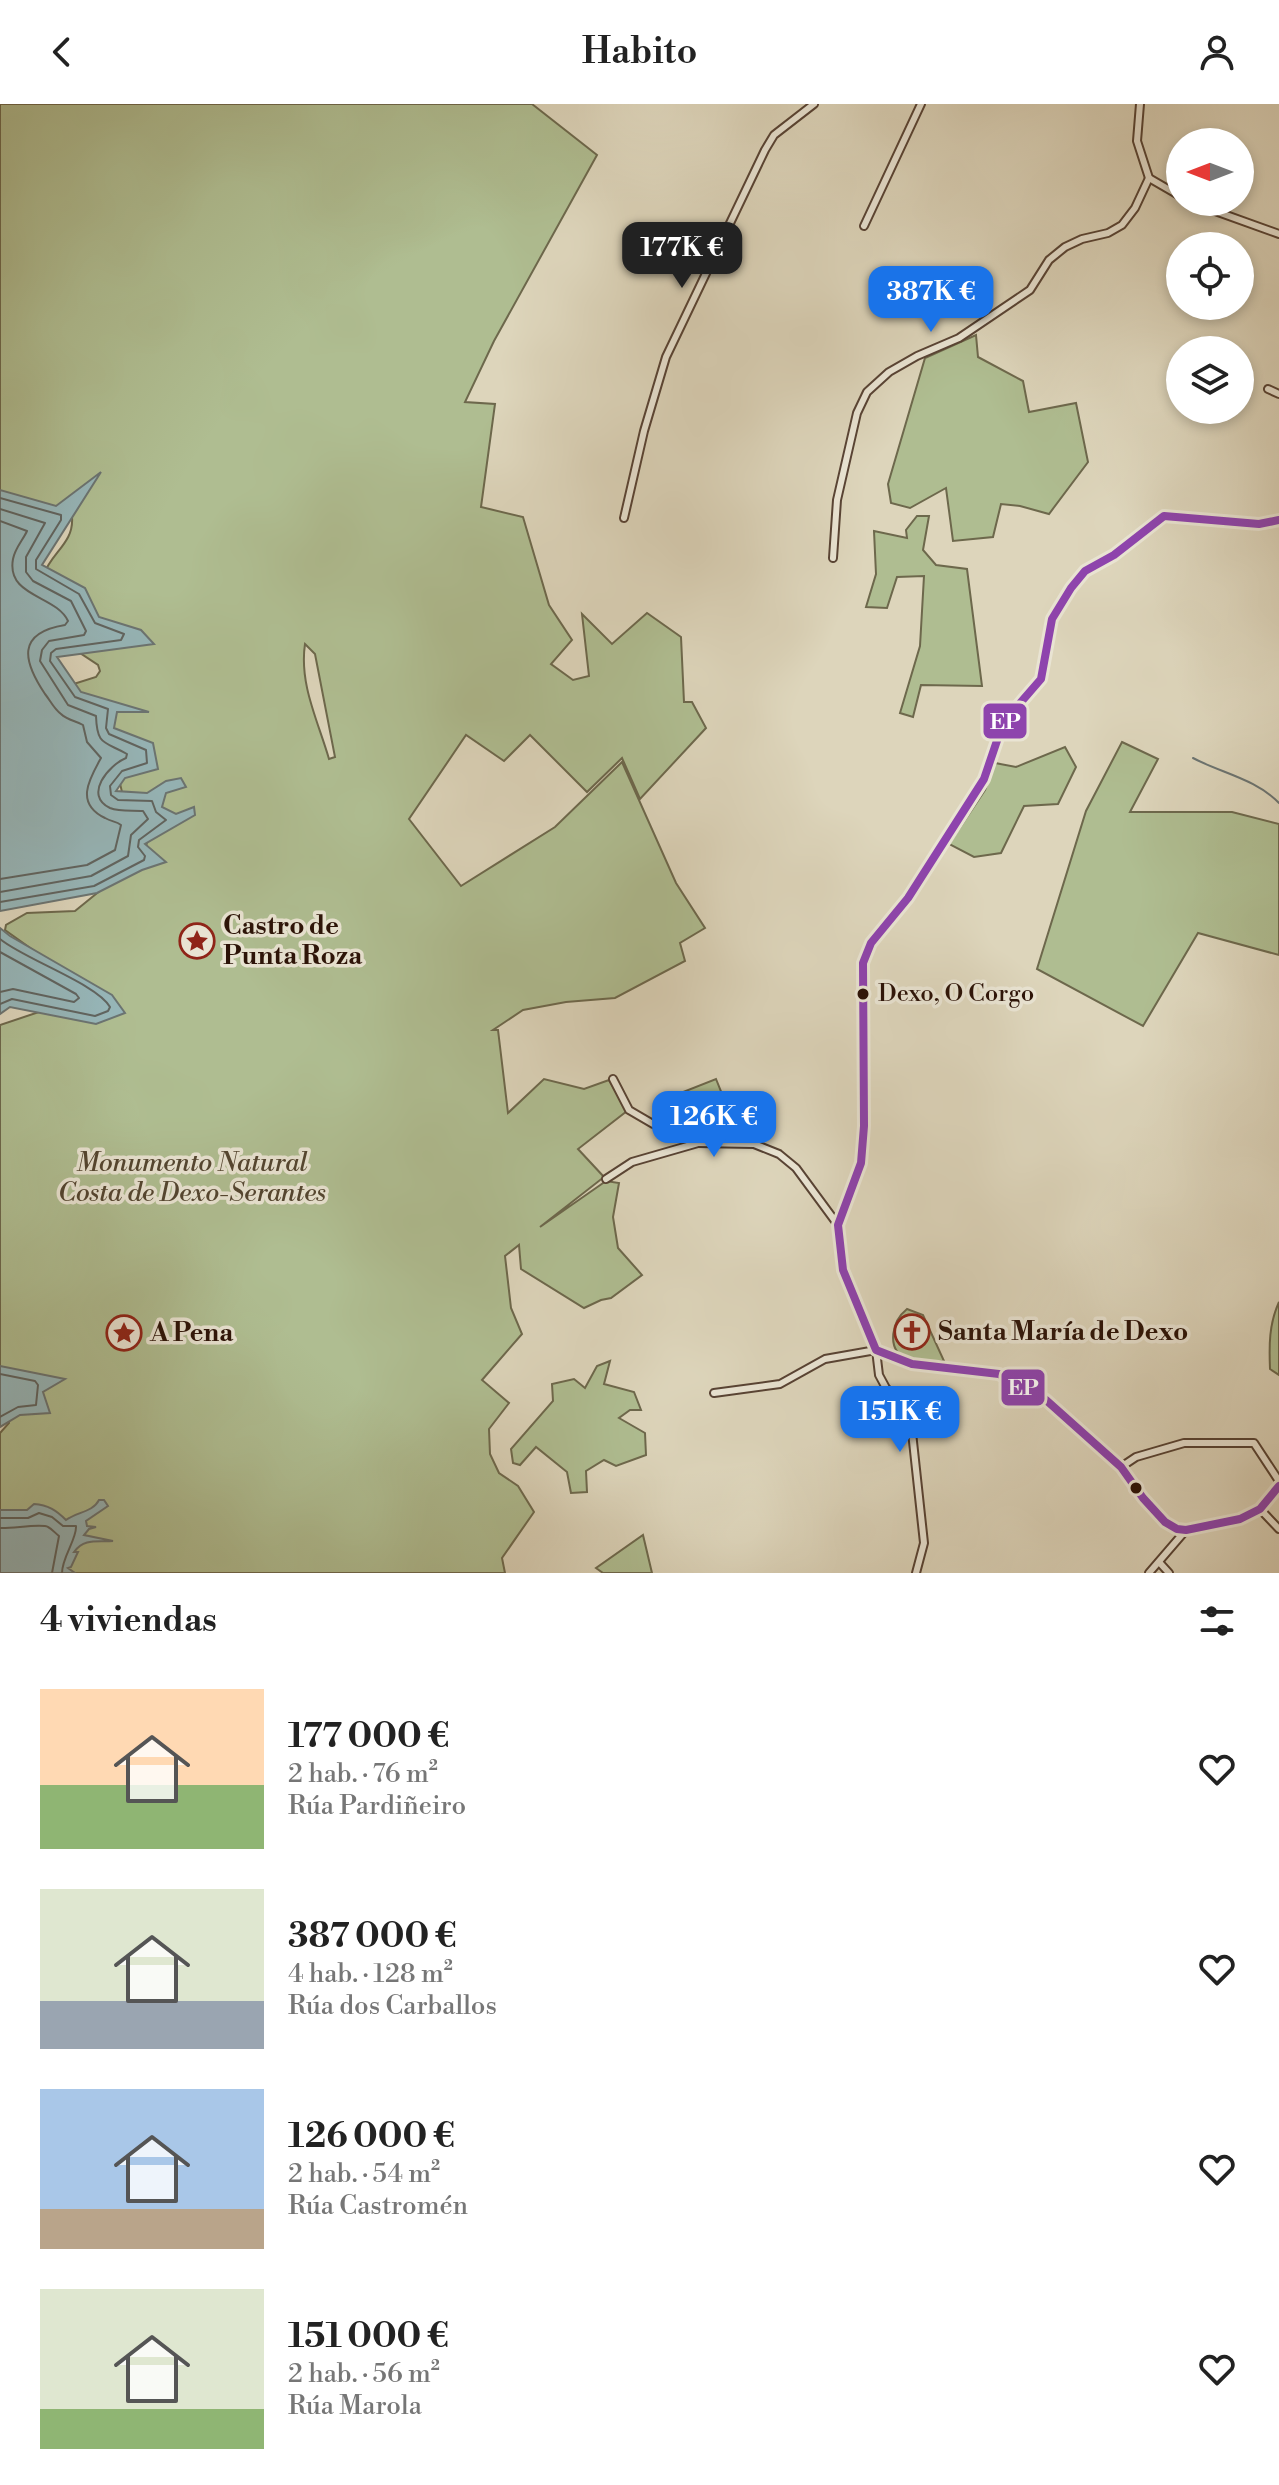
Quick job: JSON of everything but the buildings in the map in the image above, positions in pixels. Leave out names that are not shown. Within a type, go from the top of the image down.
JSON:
[{"type":"street","points":[[624,518],[644,431],[666,357],[765,150],[774,135],[814,104]]},
{"type":"street","points":[[864,226],[921,104]]},
{"type":"street","points":[[1140,104],[1137,141],[1149,178],[1166,188]]},
{"type":"street","points":[[833,558],[837,500],[857,413],[867,392],[889,372],[959,338],[1030,290],[1049,260],[1065,247],[1108,233],[1122,225],[1135,208],[1149,178]]},
{"type":"street","points":[[1229,216],[1279,234]]},
{"type":"street","points":[[1268,389],[1279,394]]},
{"type":"street","points":[[916,1573],[924,1543],[911,1423],[879,1375],[876,1350],[843,1270],[838,1225],[861,1163],[864,1126],[863,963],[871,943],[908,898],[984,779],[1003,723],[1041,679],[1052,619],[1085,571],[1114,555],[1164,516],[1259,524],[1279,520]]},
{"type":"street","points":[[613,1079],[629,1110],[698,1143]]},
{"type":"street","points":[[606,1179],[632,1162],[698,1143],[754,1144],[779,1154],[796,1168],[838,1225]]},
{"type":"street","points":[[714,1393],[780,1384],[825,1359],[876,1350],[912,1364],[999,1374],[1046,1400],[1121,1467],[1143,1498],[1165,1522],[1177,1529],[1240,1519],[1260,1509],[1279,1484],[1254,1443],[1184,1443],[1136,1457],[1121,1467]]},
{"type":"street","points":[[1260,1509],[1279,1529]]},
{"type":"street","points":[[1149,1573],[1186,1530]]},
{"type":"street","points":[[1159,1562],[1169,1573]]},
{"type":"green space","name":"Monumento Natural Costa de Dexo-Serantes","points":[[0,104],[532,104],[597,155],[494,341],[465,402],[495,404],[481,507],[523,517],[549,605],[572,640],[551,664],[573,680],[589,676],[582,614],[612,644],[647,613],[681,637],[684,702],[692,702],[706,728],[640,799],[622,758],[587,792],[530,735],[504,761],[466,735],[409,819],[461,886],[555,827],[622,762],[676,883],[705,928],[680,943],[685,961],[615,998],[523,1010],[493,1030],[498,1030],[508,1113],[544,1079],[584,1089],[609,1080],[627,1111],[578,1149],[604,1177],[540,1227],[606,1181],[619,1183],[613,1217],[618,1248],[642,1275],[611,1298],[584,1308],[521,1269],[519,1245],[505,1256],[511,1308],[522,1334],[482,1380],[509,1403],[489,1429],[490,1454],[499,1473],[518,1486],[534,1512],[502,1558],[505,1573],[50,1573],[0,1512],[0,1433],[9,1423],[0,1371],[0,1025],[45,1010],[47,960],[5,930],[6,925],[27,913],[75,911],[144,855],[148,838],[122,792],[107,729],[61,688],[96,677],[100,671],[98,665],[71,647],[44,574],[70,534],[72,517],[0,548]],"holes":[[[305,644],[315,654],[335,757],[329,759],[307,688]]]},
{"type":"green space","points":[[976,335],[978,357],[1023,381],[1029,412],[1076,403],[1088,462],[1049,514],[1001,504],[993,537],[953,541],[946,488],[910,508],[891,503],[888,484],[925,358]]},
{"type":"green space","points":[[917,516],[929,516],[923,550],[936,565],[967,569],[982,686],[921,685],[913,717],[900,713],[920,646],[924,576],[897,577],[887,608],[866,607],[876,574],[874,531],[907,538],[906,530]]},
{"type":"green space","points":[[1122,742],[1158,759],[1130,812],[1232,812],[1279,824],[1279,955],[1198,933],[1143,1026],[1037,969],[1086,811]]},
{"type":"green space","points":[[1065,747],[1076,767],[1058,804],[1024,806],[1001,853],[974,857],[949,844],[985,790],[995,763],[1016,767]]},
{"type":"green space","points":[[716,1079],[722,1094],[689,1107],[683,1092]]},
{"type":"green space","points":[[1279,1302],[1279,1375],[1270,1369],[1270,1352],[1271,1327]]},
{"type":"green space","points":[[907,1309],[923,1315],[944,1361],[913,1361],[899,1354],[893,1334],[898,1320]]},
{"type":"green space","points":[[610,1361],[604,1384],[634,1392],[641,1410],[630,1410],[619,1418],[645,1433],[646,1455],[616,1466],[604,1460],[586,1471],[587,1492],[571,1493],[567,1472],[536,1447],[520,1465],[513,1463],[511,1449],[553,1401],[552,1384],[574,1379],[585,1388],[597,1366]]},
{"type":"green space","points":[[643,1535],[652,1573],[603,1573],[596,1568]]},
{"type":"water","points":[[101,472],[42,565],[85,588],[99,617],[141,630],[154,644],[57,657],[81,692],[149,712],[117,712],[114,728],[153,743],[158,769],[125,778],[116,791],[147,793],[166,781],[181,778],[186,787],[166,793],[162,807],[176,814],[194,807],[195,815],[145,844],[166,862],[142,870],[97,893],[0,911],[0,490],[56,506]]},
{"type":"water","points":[[0,928],[112,995],[125,1013],[96,1024],[10,1007],[0,1014]]},
{"type":"water","points":[[0,1366],[65,1379],[43,1392],[50,1413],[20,1415],[0,1427]]},
{"type":"water","points":[[99,1500],[104,1500],[108,1506],[86,1521],[87,1526],[96,1527],[84,1535],[113,1541],[91,1542],[78,1548],[68,1568],[75,1573],[0,1573],[0,1510],[27,1510],[34,1504],[52,1509],[66,1520],[93,1507]]},
{"type":"waterway","points":[[1193,758],[1249,782],[1279,803]]},
{"type":"transit line","name":"EP","points":[[1279,520],[1259,524],[1164,516],[1114,555],[1085,571],[1071,588],[1052,619],[1041,679],[1003,723],[984,779],[908,898],[871,943],[863,963],[864,1126],[861,1163],[838,1225],[843,1270],[876,1350],[912,1364],[999,1374],[1046,1400],[1121,1467],[1165,1522],[1186,1530],[1240,1519],[1260,1509],[1279,1486]]},
{"type":"place","name":"Castro de Punta Roza","points":[[197,941]]},
{"type":"place","name":"Dexo, O Corgo","points":[[863,994]]},
{"type":"place","name":"Santa María de Dexo","points":[[912,1332]]},
{"type":"place","name":"A Pena","points":[[124,1333]]}]
